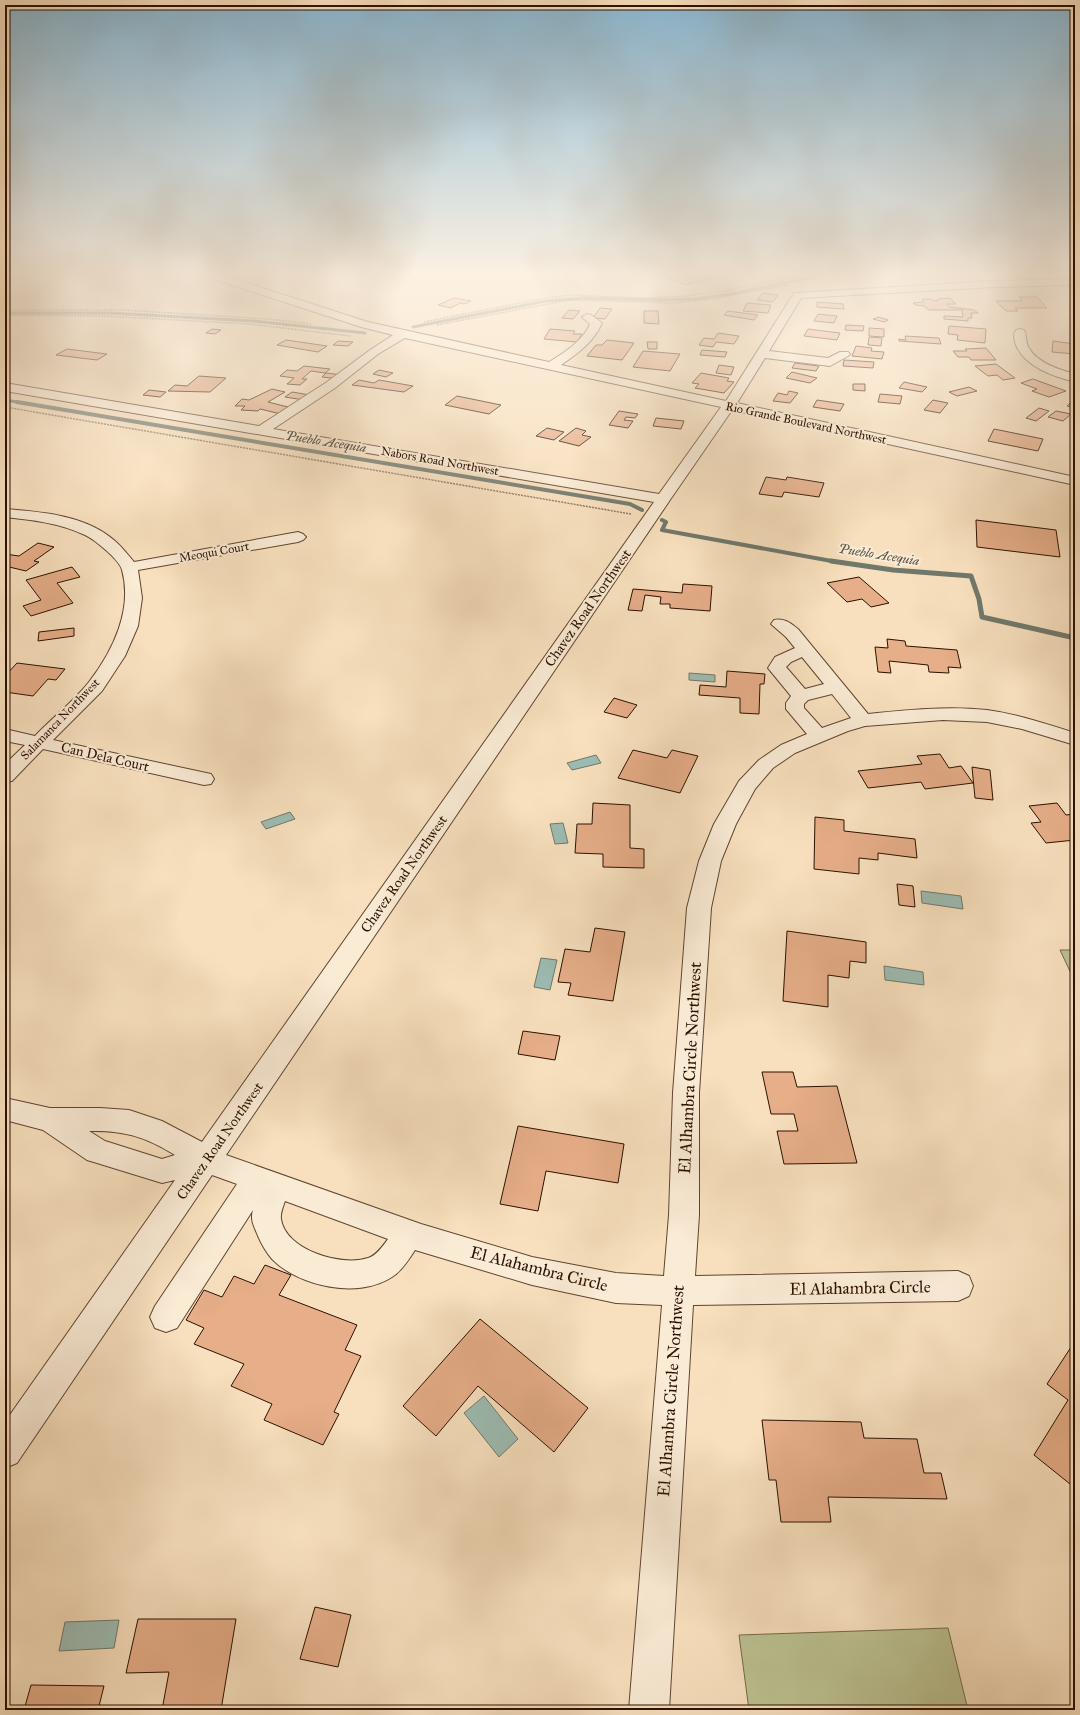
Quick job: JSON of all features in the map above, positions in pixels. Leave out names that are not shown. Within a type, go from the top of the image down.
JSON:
[{"type":"street","points":[[261,431],[331,385],[369,356]]},
{"type":"street","name":"Rio Grande Boulevard Northwest","points":[[501,356],[1075,481]]},
{"type":"street","points":[[550,367],[566,356]]},
{"type":"street","name":"Chavez Road Northwest","points":[[5,1451],[656,508],[729,406],[761,356]]},
{"type":"street","points":[[778,356],[825,362],[833,361],[841,356]]},
{"type":"street","points":[[1029,356],[1046,367],[1075,378]]},
{"type":"street","name":"Nabors Road Northwest","points":[[5,387],[261,431],[656,508]]},
{"type":"street","points":[[5,513],[65,522],[91,532],[110,544],[130,567]]},
{"type":"street","name":"Meoqui Court","points":[[130,567],[298,537]]},
{"type":"street","name":"Salamanca Northwest","points":[[5,776],[95,687],[116,656],[129,626],[134,598],[130,567]]},
{"type":"street","points":[[780,624],[792,633],[863,720]]},
{"type":"street","points":[[801,696],[778,668],[778,666],[782,660],[806,650]]},
{"type":"street","points":[[819,736],[795,709],[795,702],[801,696],[836,687]]},
{"type":"street","name":"El Alhambra Circle Northwest","points":[[649,1710],[684,1215],[686,1093],[699,908],[710,861],[725,824],[746,786],[766,764],[788,749],[841,727],[863,720],[900,716],[943,714],[987,716],[1026,724],[1075,739]]},
{"type":"street","name":"Can Dela Court","points":[[5,736],[40,742],[204,779]]},
{"type":"street","points":[[5,1109],[50,1120],[97,1151],[162,1171],[206,1160]]},
{"type":"street","name":"El Alahambra Circle","points":[[50,1120],[118,1120],[137,1124],[181,1143],[206,1160],[410,1234],[532,1271],[616,1288],[678,1291],[958,1286]]},
{"type":"street","points":[[267,1182],[269,1207],[266,1220],[276,1241],[293,1258],[317,1270],[343,1276],[362,1274],[380,1268],[394,1255],[410,1234]]},
{"type":"street","points":[[166,1317],[267,1182]]},
{"type":"path","points":[[5,406],[656,508]]},
{"type":"green space","points":[[1060,950],[1075,950],[1075,982]]},
{"type":"green space","points":[[948,1628],[968,1710],[749,1710],[739,1635]]},
{"type":"water","points":[[689,673],[715,675],[715,682],[689,680]]},
{"type":"water","points":[[596,755],[601,763],[572,770],[567,763]]},
{"type":"water","points":[[290,812],[295,819],[266,829],[261,822]]},
{"type":"water","points":[[563,823],[568,843],[555,844],[550,824]]},
{"type":"water","points":[[921,891],[961,896],[963,909],[922,903]]},
{"type":"water","points":[[541,958],[557,960],[550,990],[534,987]]},
{"type":"water","points":[[884,966],[923,972],[924,985],[885,980]]},
{"type":"water","points":[[484,1396],[518,1439],[499,1457],[464,1413]]},
{"type":"water","points":[[119,1620],[114,1648],[59,1651],[65,1622]]},
{"type":"building","points":[[64,356],[104,356],[97,360]]},
{"type":"building","points":[[587,356],[625,356],[622,360]]},
{"type":"building","points":[[640,356],[679,356],[670,371],[633,367]]},
{"type":"building","points":[[852,356],[883,356],[882,359]]},
{"type":"building","points":[[957,356],[993,356],[996,360],[971,360],[969,357]]},
{"type":"building","points":[[844,360],[874,362],[873,368],[843,366]]},
{"type":"building","points":[[795,363],[819,366],[816,371],[792,368]]},
{"type":"building","points":[[996,364],[1015,378],[1003,380],[997,375],[988,376],[975,366]]},
{"type":"building","points":[[719,365],[734,367],[731,375],[716,373]]},
{"type":"building","points":[[304,366],[330,369],[325,373],[311,371],[302,379],[307,379],[300,385],[287,384],[294,378],[280,376],[287,370],[297,371]]},
{"type":"building","points":[[379,370],[393,373],[386,377],[373,374]]},
{"type":"building","points":[[792,372],[817,378],[810,383],[786,378]]},
{"type":"building","points":[[326,373],[343,375],[339,379],[322,377]]},
{"type":"building","points":[[701,373],[729,378],[727,381],[734,382],[724,393],[695,388],[699,384],[692,383]]},
{"type":"building","points":[[199,376],[226,378],[210,392],[168,391],[175,385],[187,386]]},
{"type":"building","points":[[1033,379],[1066,391],[1049,397],[1032,391],[1037,389],[1021,383]]},
{"type":"building","points":[[359,380],[374,383],[379,380],[413,386],[404,392],[352,385]]},
{"type":"building","points":[[904,382],[927,387],[922,392],[899,388]]},
{"type":"building","points":[[853,384],[865,384],[865,391],[853,390]]},
{"type":"building","points":[[969,387],[977,391],[957,396],[949,392]]},
{"type":"building","points":[[272,389],[285,392],[268,402],[292,408],[281,414],[260,409],[258,411],[241,410],[245,406],[235,406],[242,399],[249,400]]},
{"type":"building","points":[[149,390],[166,392],[160,397],[143,395]]},
{"type":"building","points":[[789,391],[798,393],[790,403],[773,401],[778,393],[787,395]]},
{"type":"building","points":[[292,392],[310,395],[304,400],[285,397]]},
{"type":"building","points":[[880,394],[902,396],[900,404],[878,402]]},
{"type":"building","points":[[457,396],[501,405],[489,414],[445,405]]},
{"type":"building","points":[[1075,398],[1075,408],[1067,406]]},
{"type":"building","points":[[817,400],[844,404],[840,411],[813,407]]},
{"type":"building","points":[[933,400],[948,403],[940,413],[924,410]]},
{"type":"building","points":[[1039,408],[1049,411],[1036,421],[1026,418]]},
{"type":"building","points":[[619,411],[638,414],[635,418],[626,417],[624,420],[633,421],[628,428],[609,425]]},
{"type":"building","points":[[1056,411],[1071,414],[1063,421],[1048,417]]},
{"type":"building","points":[[656,418],[684,421],[681,429],[653,426]]},
{"type":"building","points":[[547,428],[564,432],[554,440],[536,436]]},
{"type":"building","points":[[576,428],[586,431],[582,435],[591,437],[579,446],[559,441]]},
{"type":"building","points":[[994,429],[1043,439],[1038,451],[988,441]]},
{"type":"building","points":[[766,477],[786,480],[787,477],[824,483],[819,497],[784,492],[782,497],[759,494]]},
{"type":"building","points":[[976,520],[1056,530],[1060,557],[977,547]]},
{"type":"building","points":[[38,543],[54,547],[34,561],[39,562],[26,571],[5,566],[5,554],[19,556]]},
{"type":"building","points":[[72,567],[80,577],[57,583],[73,603],[31,616],[23,606],[41,600],[26,580]]},
{"type":"building","points":[[859,577],[889,603],[871,607],[862,599],[847,602],[827,583]]},
{"type":"building","points":[[683,584],[712,586],[710,611],[670,608],[670,604],[660,604],[661,597],[645,595],[642,611],[628,610],[633,589],[682,593]]},
{"type":"building","points":[[74,628],[74,636],[38,641],[39,632]]},
{"type":"building","points":[[887,639],[905,641],[906,646],[957,650],[961,668],[948,667],[949,673],[929,672],[928,665],[889,661],[891,673],[878,672],[875,647],[888,648]]},
{"type":"building","points":[[17,663],[65,669],[56,680],[48,679],[33,696],[5,692],[5,676]]},
{"type":"building","points":[[727,671],[765,674],[764,684],[760,684],[759,714],[740,713],[740,698],[699,695],[700,685],[726,687]]},
{"type":"building","points":[[614,698],[637,705],[627,718],[604,712]]},
{"type":"building","points":[[633,750],[667,758],[672,750],[698,756],[680,793],[618,778]]},
{"type":"building","points":[[940,754],[949,768],[961,766],[973,783],[925,789],[921,782],[868,788],[858,771],[922,764],[917,756]]},
{"type":"building","points":[[972,767],[990,770],[993,800],[975,798]]},
{"type":"building","points":[[593,803],[630,805],[630,848],[644,849],[644,868],[603,867],[603,854],[575,853],[577,824],[592,824]]},
{"type":"building","points":[[1057,803],[1066,815],[1075,814],[1075,840],[1046,843],[1031,823],[1041,822],[1029,806]]},
{"type":"building","points":[[815,817],[844,820],[844,831],[915,839],[917,858],[878,853],[878,860],[859,858],[859,874],[814,869]]},
{"type":"building","points":[[897,884],[913,886],[915,907],[899,905]]},
{"type":"building","points":[[595,928],[625,932],[613,1001],[568,995],[571,983],[558,982],[565,949],[590,952]]},
{"type":"building","points":[[787,931],[866,942],[866,963],[850,961],[849,978],[828,975],[828,1007],[783,1001]]},
{"type":"building","points":[[523,1031],[560,1036],[555,1060],[518,1054]]},
{"type":"building","points":[[762,1072],[793,1072],[797,1087],[837,1086],[857,1163],[784,1164],[777,1131],[798,1131],[794,1114],[771,1114]]},
{"type":"building","points":[[518,1126],[624,1144],[618,1183],[546,1171],[538,1211],[500,1204]]},
{"type":"building","points":[[265,1265],[291,1275],[279,1295],[357,1325],[345,1350],[361,1356],[334,1412],[339,1414],[323,1445],[264,1420],[272,1404],[231,1386],[244,1364],[194,1344],[204,1328],[186,1320],[204,1290],[222,1297],[234,1276],[254,1284]]},
{"type":"building","points":[[480,1319],[588,1408],[554,1452],[478,1386],[436,1436],[403,1406]]},
{"type":"building","points":[[1075,1341],[1075,1488],[1034,1455],[1068,1400],[1047,1384]]},
{"type":"building","points":[[762,1420],[861,1422],[864,1438],[917,1439],[924,1473],[941,1473],[947,1499],[828,1497],[831,1522],[781,1522],[776,1480],[769,1480]]},
{"type":"building","points":[[315,1607],[351,1615],[338,1667],[300,1659]]},
{"type":"building","points":[[138,1619],[236,1619],[221,1710],[162,1710],[169,1672],[126,1673]]},
{"type":"building","points":[[31,1685],[104,1686],[98,1710],[24,1710]]},
{"type":"waterway","name":"Pueblo Acequia","points":[[5,400],[17,402]]},
{"type":"waterway","name":"Pueblo Acequia","points":[[17,402],[630,504],[642,510]]},
{"type":"waterway","name":"Pueblo Acequia","points":[[17,402],[23,403]]},
{"type":"waterway","name":"Pueblo Acequia","points":[[662,520],[666,522],[662,530],[834,561]]},
{"type":"waterway","name":"Pueblo Acequia","points":[[834,561],[893,570],[971,576],[979,599],[982,617],[1075,638]]}]
